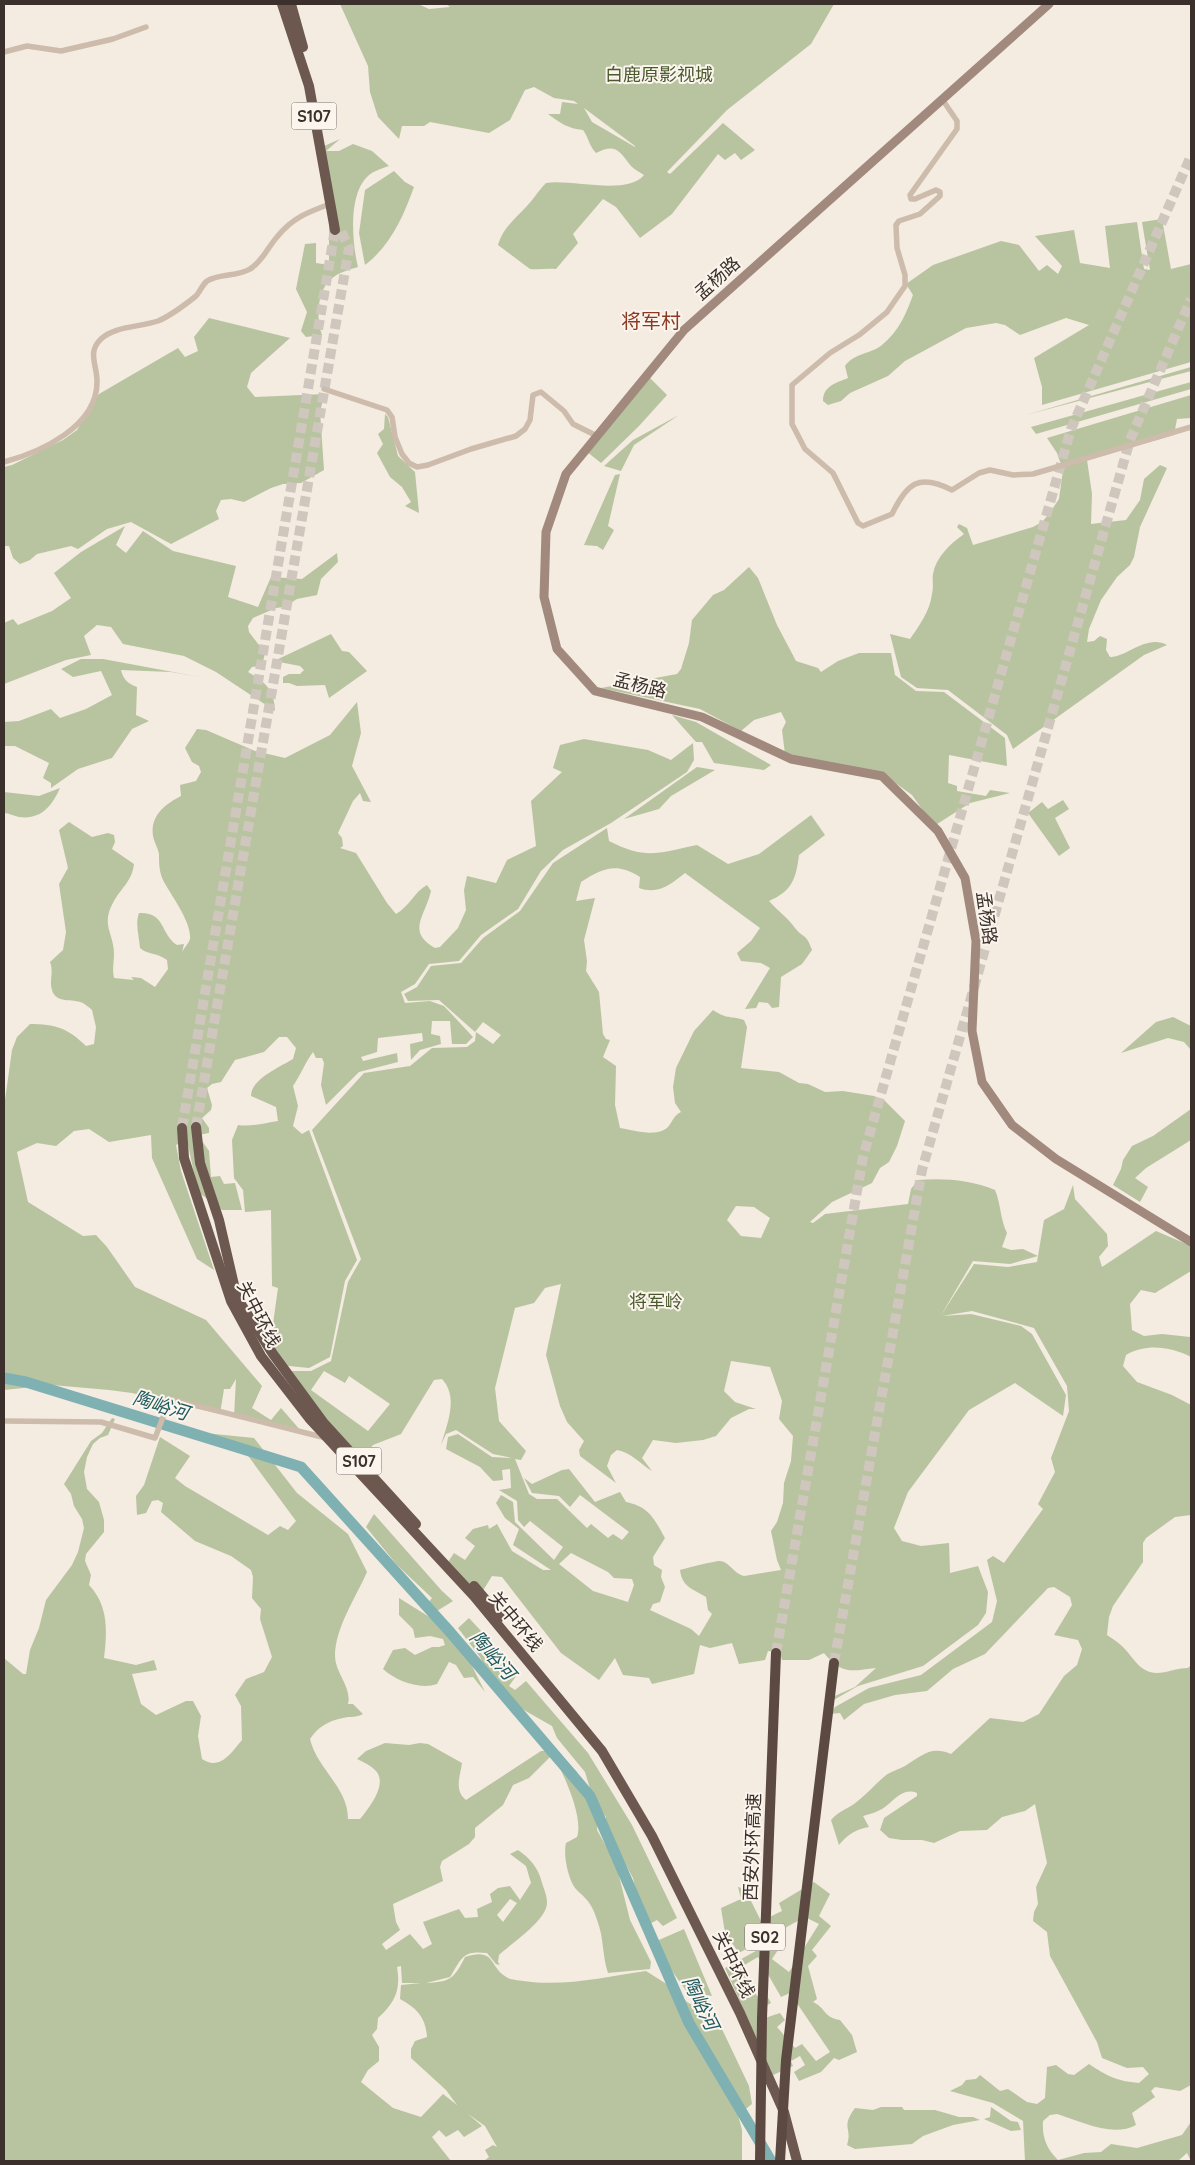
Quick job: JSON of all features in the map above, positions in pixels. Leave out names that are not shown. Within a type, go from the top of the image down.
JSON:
[{"type":"highway","name":"S107","points":[[282,4],[309,86],[330,204],[338,230],[314,85],[291,4]]},
{"type":"highway","name":"关中环线","points":[[196,1127],[200,1163],[219,1220],[237,1298],[273,1354],[323,1422],[484,1596],[607,1748],[658,1835],[746,2012],[790,2112],[804,2161]]},
{"type":"highway","name":"关中环线","points":[[182,1128],[184,1158],[231,1301],[261,1356],[309,1418],[474,1596],[602,1751],[652,1836],[740,2013],[784,2112],[797,2161]]},
{"type":"highway","name":"西安外环高速","points":[[760,2161],[762,2018],[776,1653]]},
{"type":"highway","name":"S02","points":[[780,2161],[786,2060],[834,1663]]},
{"type":"main road","name":"孟杨路","points":[[1049,4],[684,330],[566,474],[546,532],[544,597],[557,649],[595,691],[702,717],[790,759],[882,776],[938,830],[965,878],[976,941],[972,1031],[982,1082],[1012,1125],[1048,1153],[1191,1242]]},
{"type":"street","points":[[4,52],[27,46],[61,51],[113,39],[146,27]]},
{"type":"street","points":[[942,99],[957,121],[957,128],[910,195],[911,199],[915,199],[936,190],[940,192],[940,196],[920,214],[899,221],[896,225],[897,248],[905,275],[905,286],[887,312],[859,335],[830,353],[792,385],[792,424],[805,449],[833,473],[858,523],[863,526],[892,514],[902,494],[912,486],[925,481],[939,484],[952,490],[979,473],[990,470],[1013,475],[1033,474],[1191,427]]},
{"type":"street","points":[[4,462],[42,447],[70,432],[83,418],[96,394],[97,379],[92,356],[94,347],[102,337],[113,332],[159,320],[197,295],[205,282],[211,279],[241,274],[253,268],[277,236],[302,214],[330,204]]},
{"type":"street","points":[[324,389],[387,410],[392,417],[395,437],[402,454],[409,463],[417,467],[428,465],[471,448],[516,436],[525,429],[530,420],[533,395],[541,392],[564,411],[573,424],[597,436]]},
{"type":"street","points":[[4,1421],[101,1422],[155,1438],[170,1400],[329,1439]]},
{"type":"green space","name":"白鹿原影视城","points":[[340,4],[418,4],[429,9],[450,7],[446,4],[834,4],[811,44],[727,110],[667,172],[670,174],[723,123],[755,150],[741,160],[735,153],[725,160],[718,154],[672,214],[640,238],[616,207],[603,199],[573,234],[578,243],[556,269],[530,269],[498,245],[506,229],[543,186],[546,183],[557,182],[612,186],[625,185],[636,181],[644,175],[616,150],[608,149],[596,153],[583,130],[568,127],[548,114],[560,114],[562,102],[578,104],[574,101],[554,98],[534,87],[525,90],[510,120],[489,133],[430,122],[424,126],[402,126],[399,139],[378,117],[370,92],[368,66]],"holes":[[[584,108],[635,146],[592,122]]]},
{"type":"green space","points":[[340,139],[326,151],[339,151],[353,144],[372,151],[389,166],[370,174],[357,194],[354,206],[353,232],[358,267],[332,278],[325,286],[320,299],[318,314],[322,335],[306,337],[301,331],[307,312],[296,289],[305,244],[316,243],[316,263],[329,265],[329,218],[322,147]]},
{"type":"green space","points":[[394,171],[405,182],[414,187],[395,230],[382,249],[365,265],[359,233],[365,190]]},
{"type":"green space","points":[[1162,219],[1171,269],[1191,264],[1191,362],[1042,405],[1042,387],[1034,358],[1089,325],[1066,318],[1020,335],[1005,325],[996,323],[966,328],[905,361],[888,376],[850,393],[841,401],[828,405],[823,401],[828,388],[848,378],[845,366],[853,358],[878,348],[893,334],[905,315],[913,295],[906,284],[933,265],[1001,241],[1019,245],[1039,271],[1047,265],[1058,274],[1062,266],[1035,236],[1074,230],[1080,263],[1110,268],[1105,226],[1137,222],[1144,269],[1150,270],[1142,222]]},
{"type":"green space","points":[[209,318],[290,338],[251,373],[247,387],[255,397],[325,394],[320,411],[324,470],[301,483],[283,484],[271,488],[244,502],[231,499],[221,500],[216,511],[219,519],[171,544],[131,522],[107,529],[78,549],[71,546],[37,554],[30,560],[20,564],[13,558],[9,546],[4,546],[4,467],[12,465],[63,440],[77,430],[99,394],[178,348],[185,357],[198,351],[194,337]]},
{"type":"green space","points":[[1191,367],[1191,371],[1026,415]]},
{"type":"green space","points":[[649,377],[667,395],[601,463],[586,451]]},
{"type":"green space","points":[[1191,382],[1191,389],[1036,434],[1031,427]]},
{"type":"green space","points":[[1191,395],[1191,418],[1177,419],[1174,435],[1087,460],[1092,494],[1091,524],[1126,520],[1140,500],[1144,479],[1160,465],[1167,468],[1140,527],[1134,557],[1130,565],[1117,577],[1101,600],[1089,629],[1087,642],[1094,641],[1100,636],[1107,639],[1106,650],[1110,657],[1123,654],[1151,642],[1167,645],[1144,655],[1013,749],[1007,735],[948,690],[917,688],[901,677],[890,634],[910,639],[920,624],[931,600],[933,574],[937,562],[949,547],[964,534],[957,527],[959,524],[967,528],[973,545],[1033,527],[1042,522],[1059,499],[1063,470],[1057,453],[1047,438]]},
{"type":"green space","points":[[385,414],[388,417],[398,456],[415,472],[419,513],[405,506],[411,502],[402,487],[390,477],[377,453],[383,444],[378,434],[384,429]]},
{"type":"green space","points":[[679,415],[634,445],[621,471],[604,466],[633,440]]},
{"type":"green space","points":[[620,474],[608,526],[614,530],[603,550],[597,546],[584,545],[615,475]]},
{"type":"green space","points":[[125,526],[116,545],[126,553],[143,531],[173,551],[236,566],[228,597],[258,607],[271,577],[302,579],[337,553],[338,562],[321,579],[317,595],[297,599],[284,607],[276,608],[253,618],[248,626],[249,632],[265,653],[262,666],[252,667],[248,672],[268,687],[273,697],[275,711],[216,672],[184,656],[123,644],[111,627],[97,625],[84,636],[91,655],[66,660],[4,684],[4,623],[13,619],[18,625],[52,611],[71,598],[54,573],[81,552]]},
{"type":"green space","points":[[749,567],[758,578],[777,625],[796,661],[818,668],[821,672],[838,661],[859,653],[891,653],[895,675],[916,691],[944,692],[1005,738],[1007,766],[949,755],[948,783],[957,786],[957,791],[986,796],[990,790],[1010,793],[970,803],[934,826],[912,795],[890,779],[785,754],[782,730],[786,722],[781,712],[754,720],[741,731],[700,709],[601,688],[677,674],[681,669],[689,643],[692,620],[713,595],[724,590]]},
{"type":"green space","points":[[331,634],[342,651],[349,652],[367,671],[329,698],[325,685],[297,686],[283,683],[283,677],[289,674],[300,674],[304,670],[300,666],[274,661]]},
{"type":"green space","points":[[81,659],[103,659],[200,677],[171,672],[121,670],[126,681],[137,687],[136,715],[149,721],[132,729],[112,758],[78,769],[51,788],[51,783],[43,778],[49,763],[15,746],[4,746],[4,722],[19,721],[51,709],[60,718],[86,709],[112,695],[101,671],[73,677],[61,669]]},
{"type":"green space","points":[[357,702],[361,733],[352,766],[371,802],[363,801],[360,793],[353,801],[338,833],[342,838],[343,846],[340,848],[356,853],[396,914],[427,885],[431,891],[419,929],[421,936],[426,942],[435,948],[440,947],[458,928],[466,910],[464,890],[467,876],[496,883],[507,860],[536,846],[531,801],[562,772],[553,768],[560,745],[584,739],[648,750],[671,760],[693,743],[694,760],[687,772],[611,823],[563,850],[541,871],[518,909],[481,935],[459,961],[429,964],[415,984],[401,992],[405,1003],[430,1001],[444,1006],[473,1037],[466,1044],[452,1044],[450,1021],[432,1021],[431,1034],[440,1036],[441,1044],[420,1050],[411,1060],[410,1044],[423,1041],[422,1033],[378,1038],[377,1052],[361,1057],[363,1061],[397,1053],[398,1062],[359,1072],[326,1105],[321,1085],[324,1063],[322,1058],[316,1058],[313,1052],[308,1060],[293,1086],[298,1106],[293,1126],[302,1134],[309,1130],[357,1260],[345,1281],[330,1357],[309,1368],[279,1365],[260,1335],[272,1331],[278,1288],[272,1286],[271,1210],[245,1212],[243,1190],[234,1178],[232,1140],[238,1125],[278,1121],[276,1107],[251,1096],[252,1090],[261,1079],[293,1059],[296,1048],[287,1037],[279,1037],[264,1052],[235,1060],[221,1082],[212,1084],[207,1088],[212,1105],[211,1110],[202,1118],[209,1128],[209,1133],[198,1135],[209,1151],[211,1177],[220,1176],[224,1184],[235,1183],[242,1210],[222,1210],[198,1192],[187,1140],[176,1145],[181,1171],[214,1270],[197,1259],[152,1158],[151,1135],[109,1142],[89,1129],[74,1131],[56,1146],[37,1143],[17,1152],[28,1202],[83,1236],[96,1235],[107,1247],[135,1287],[206,1320],[262,1386],[252,1408],[271,1420],[281,1408],[301,1431],[234,1417],[236,1379],[230,1389],[224,1389],[220,1414],[132,1393],[109,1390],[52,1385],[4,1390],[4,1107],[12,1050],[17,1037],[30,1024],[61,1028],[86,1046],[94,1044],[96,1027],[91,1009],[83,1003],[57,997],[51,987],[52,969],[50,962],[63,950],[66,932],[59,884],[68,868],[59,830],[69,822],[92,837],[108,833],[114,835],[115,842],[112,849],[134,864],[131,875],[114,901],[108,916],[114,954],[114,978],[134,980],[131,977],[141,978],[155,987],[168,969],[167,960],[140,948],[137,925],[138,917],[139,913],[154,916],[177,945],[184,944],[182,952],[190,939],[188,925],[162,877],[153,829],[156,817],[164,807],[181,796],[180,785],[196,781],[201,772],[199,766],[192,762],[185,748],[197,729],[206,730],[255,751],[285,758],[330,735]]},
{"type":"green space","points":[[672,715],[696,722],[771,765],[764,770],[714,763],[702,742],[696,742]]},
{"type":"green space","points":[[697,767],[715,770],[671,796],[659,809],[624,819]]},
{"type":"green space","points":[[60,788],[53,801],[40,814],[19,817],[4,813],[4,792],[39,796]]},
{"type":"green space","points":[[1063,800],[1069,809],[1055,818],[1070,848],[1059,856],[1028,813],[1042,802],[1048,809]]},
{"type":"green space","name":"将军岭","points":[[811,815],[825,835],[799,855],[794,877],[788,888],[769,901],[806,938],[812,950],[802,964],[781,977],[779,1007],[772,1008],[768,1003],[759,1002],[756,1008],[745,1009],[770,968],[761,963],[741,961],[737,953],[751,941],[760,928],[685,873],[664,887],[653,890],[639,888],[640,877],[624,869],[617,868],[603,870],[581,882],[576,901],[595,898],[584,940],[587,961],[586,971],[599,992],[603,1034],[606,1039],[610,1040],[603,1057],[616,1066],[615,1105],[620,1128],[651,1133],[657,1132],[668,1127],[681,1112],[675,1103],[673,1087],[676,1068],[694,1031],[713,1010],[725,1016],[744,1020],[747,1027],[741,1068],[779,1072],[799,1083],[808,1084],[825,1092],[843,1091],[874,1096],[885,1101],[905,1121],[897,1146],[889,1162],[880,1168],[872,1183],[832,1202],[810,1222],[813,1223],[825,1214],[908,1204],[911,1189],[918,1180],[938,1179],[967,1182],[995,1190],[1007,1233],[1002,1247],[1011,1250],[1023,1249],[1038,1256],[1044,1220],[1064,1209],[1073,1185],[1075,1199],[1107,1234],[1108,1246],[1099,1257],[1102,1267],[1156,1231],[1191,1246],[1191,1271],[1155,1293],[1141,1290],[1130,1304],[1132,1330],[1144,1336],[1162,1334],[1190,1337],[1191,1357],[1167,1349],[1142,1349],[1126,1355],[1123,1366],[1137,1382],[1172,1395],[1191,1405],[1191,1515],[1175,1517],[1146,1538],[1143,1543],[1143,1562],[1113,1606],[1109,1617],[1107,1635],[1121,1646],[1137,1664],[1151,1672],[1160,1673],[1188,1668],[1191,1665],[1191,2085],[1180,2091],[1155,2087],[1151,2091],[1155,2097],[1132,2113],[1136,2125],[1127,2129],[1117,2130],[1096,2127],[1057,2114],[1050,2115],[1043,2121],[1043,2127],[1048,2147],[1058,2160],[1084,2153],[1101,2152],[1111,2144],[1137,2148],[1182,2135],[1191,2122],[1191,2161],[1187,2153],[1178,2161],[1025,2161],[1023,2121],[993,2103],[950,2091],[962,2085],[966,2080],[976,2079],[980,2075],[1000,2091],[1008,2089],[1027,2102],[1037,2104],[1045,2098],[1047,2067],[1056,2065],[1068,2074],[1074,2075],[1089,2064],[1112,2077],[1139,2083],[1149,2074],[1143,2067],[1127,2068],[1102,2058],[1097,2042],[1050,1956],[1047,1932],[1033,1921],[1034,1912],[1038,1904],[1036,1887],[1047,1863],[1035,1804],[1025,1811],[1002,1817],[987,1830],[960,1831],[934,1843],[922,1840],[889,1838],[880,1830],[884,1818],[917,1796],[917,1793],[906,1792],[882,1809],[863,1816],[869,1827],[852,1833],[839,1845],[831,1820],[866,1794],[887,1774],[905,1766],[921,1755],[932,1751],[951,1754],[990,1718],[1023,1722],[1039,1714],[1064,1676],[1077,1665],[1082,1649],[1078,1640],[1054,1635],[1072,1605],[1070,1597],[1054,1587],[1048,1588],[985,1654],[953,1669],[927,1691],[895,1695],[864,1704],[844,1720],[840,1713],[830,1714],[835,1707],[869,1688],[921,1675],[992,1622],[997,1601],[987,1560],[993,1556],[1004,1563],[1043,1509],[1038,1504],[1055,1472],[1051,1458],[1069,1411],[1067,1386],[1034,1328],[972,1311],[942,1316],[971,1314],[1021,1326],[1032,1334],[1066,1395],[1063,1416],[1015,1383],[969,1410],[908,1492],[894,1528],[902,1541],[921,1546],[949,1543],[950,1573],[978,1566],[988,1592],[986,1613],[978,1625],[923,1666],[858,1686],[825,1705],[828,1699],[855,1687],[876,1668],[847,1670],[836,1665],[824,1653],[809,1660],[782,1660],[780,1652],[768,1651],[765,1660],[739,1664],[732,1643],[710,1648],[700,1645],[694,1674],[652,1684],[649,1678],[623,1675],[615,1658],[599,1680],[561,1653],[502,1577],[492,1576],[479,1597],[448,1562],[454,1553],[465,1560],[475,1546],[465,1538],[473,1529],[488,1525],[489,1529],[497,1524],[512,1551],[543,1570],[551,1570],[513,1545],[519,1529],[505,1518],[496,1503],[501,1495],[513,1502],[515,1522],[554,1560],[563,1547],[530,1521],[524,1527],[518,1520],[517,1501],[499,1490],[511,1488],[510,1469],[502,1470],[503,1480],[493,1481],[480,1467],[446,1449],[448,1437],[458,1434],[492,1457],[512,1458],[493,1454],[456,1430],[446,1434],[441,1445],[451,1402],[447,1386],[442,1379],[434,1380],[401,1434],[373,1445],[358,1462],[283,1371],[311,1371],[331,1361],[348,1282],[361,1259],[312,1130],[364,1073],[410,1066],[432,1048],[467,1047],[475,1041],[476,1032],[493,1044],[501,1035],[483,1022],[475,1032],[439,1000],[408,1001],[404,994],[417,987],[431,966],[461,963],[483,938],[520,911],[553,863],[607,828],[609,841],[643,853],[662,852],[697,845],[728,864],[759,854]],"holes":[[[736,1206],[754,1207],[770,1218],[761,1238],[741,1236],[727,1220]],[[1038,1256],[1037,1262],[1008,1267],[974,1264],[940,1317],[973,1261],[1010,1264]],[[561,1284],[546,1355],[560,1406],[567,1422],[584,1441],[579,1450],[580,1456],[616,1483],[607,1466],[611,1455],[617,1450],[631,1456],[652,1471],[642,1458],[653,1440],[676,1443],[703,1440],[716,1436],[731,1418],[749,1409],[756,1409],[735,1402],[724,1391],[731,1361],[770,1367],[782,1401],[779,1419],[793,1436],[791,1461],[784,1483],[783,1503],[777,1522],[771,1531],[781,1570],[744,1576],[737,1573],[727,1563],[720,1561],[680,1570],[686,1584],[706,1597],[708,1610],[712,1614],[699,1636],[691,1629],[650,1610],[653,1604],[660,1602],[665,1587],[661,1577],[662,1570],[654,1565],[653,1557],[665,1538],[646,1511],[641,1507],[626,1502],[620,1492],[595,1502],[569,1469],[562,1470],[532,1484],[524,1478],[532,1493],[559,1496],[570,1507],[580,1495],[629,1532],[622,1540],[613,1534],[608,1538],[591,1524],[587,1528],[557,1499],[537,1499],[529,1494],[515,1459],[521,1460],[526,1451],[499,1421],[495,1388],[515,1308],[534,1303],[545,1288]],[[324,1371],[345,1383],[349,1376],[390,1404],[368,1431],[311,1390]],[[571,1553],[608,1572],[614,1578],[632,1579],[634,1585],[628,1602],[593,1591],[559,1564]]]},
{"type":"green space","points":[[1173,1017],[1191,1026],[1191,1050],[1184,1042],[1168,1038],[1121,1053],[1156,1022]]},
{"type":"green space","points":[[1191,1109],[1191,1140],[1146,1168],[1135,1178],[1148,1187],[1140,1202],[1113,1185],[1123,1160],[1132,1146],[1153,1136]]},
{"type":"green space","points":[[112,1418],[115,1419],[108,1435],[100,1438],[93,1444],[87,1457],[84,1472],[87,1489],[99,1502],[104,1520],[104,1532],[86,1554],[85,1561],[91,1575],[89,1585],[96,1593],[105,1620],[104,1658],[136,1665],[154,1660],[157,1670],[132,1674],[141,1704],[156,1715],[186,1701],[193,1701],[201,1716],[198,1736],[202,1759],[208,1762],[220,1762],[225,1759],[242,1740],[241,1706],[235,1695],[246,1679],[264,1672],[272,1657],[260,1619],[261,1609],[252,1598],[253,1577],[251,1570],[231,1556],[195,1541],[161,1512],[163,1503],[158,1500],[152,1501],[146,1513],[137,1515],[136,1496],[144,1485],[160,1437],[190,1456],[175,1478],[185,1486],[268,1535],[280,1526],[288,1530],[296,1521],[246,1453],[228,1440],[219,1442],[205,1433],[254,1438],[297,1493],[348,1534],[367,1572],[342,1624],[338,1635],[335,1656],[348,1692],[348,1704],[353,1704],[363,1714],[328,1723],[316,1731],[310,1739],[319,1760],[343,1797],[348,1819],[360,1819],[376,1795],[380,1782],[379,1775],[375,1770],[357,1759],[366,1751],[385,1743],[428,1744],[462,1763],[459,1788],[466,1800],[541,1751],[556,1750],[577,1772],[588,1805],[598,1817],[597,1830],[616,1864],[630,1920],[651,1962],[650,1969],[608,1973],[601,1933],[595,1914],[588,1901],[572,1884],[568,1873],[565,1854],[566,1843],[577,1837],[578,1818],[571,1795],[553,1754],[529,1778],[513,1785],[503,1805],[475,1828],[475,1837],[469,1844],[442,1861],[440,1867],[443,1881],[393,1904],[396,1922],[400,1930],[382,1944],[386,1950],[410,1934],[423,1949],[432,1944],[423,1922],[459,1909],[465,1918],[478,1917],[477,1909],[492,1902],[490,1894],[498,1888],[510,1886],[520,1900],[531,1883],[526,1866],[510,1854],[518,1850],[533,1864],[539,1873],[546,1895],[546,1909],[535,1924],[499,1955],[498,1962],[500,1965],[496,1964],[487,1953],[467,1954],[460,1960],[450,1977],[426,1983],[441,1982],[450,1978],[458,1970],[465,1957],[475,1955],[487,1957],[508,1978],[538,1983],[569,1982],[646,1971],[676,1990],[687,2002],[715,2019],[721,2027],[749,2086],[752,2104],[738,2115],[742,2130],[742,2161],[484,2161],[489,2157],[485,2150],[493,2145],[497,2147],[485,2126],[468,2114],[482,2126],[464,2137],[458,2130],[446,2137],[439,2130],[432,2137],[451,2161],[4,2161],[4,1658],[23,1674],[26,1674],[30,1650],[39,1628],[46,1600],[72,1565],[78,1552],[84,1528],[71,1494],[64,1484],[91,1441],[102,1433]],"holes":[[[510,1899],[517,1903],[503,1922],[497,1915]],[[401,1966],[402,1983],[421,1983],[401,1985],[400,1999],[420,2014],[425,2024],[427,2037],[415,2041],[411,2049],[411,2058],[446,2090],[457,2105],[443,2094],[421,2117],[393,2108],[361,2082],[368,2070],[379,2061],[379,2047],[372,2035],[377,2029],[378,2018],[393,2001],[398,1983],[397,1967]]]},
{"type":"green space","points":[[374,1514],[453,1601],[437,1611],[428,1603],[432,1598],[397,1565],[366,1527]]},
{"type":"green space","points":[[399,1598],[447,1628],[459,1640],[485,1692],[473,1677],[464,1678],[456,1665],[449,1662],[437,1684],[430,1686],[401,1681],[383,1669],[393,1650],[405,1648],[415,1655],[432,1647],[445,1645],[443,1639],[430,1636],[415,1638],[413,1629],[399,1615]]},
{"type":"green space","points":[[469,1618],[519,1672],[509,1686],[515,1690],[526,1681],[588,1753],[632,1825],[677,1918],[663,1926],[657,1920],[648,1925],[652,1933],[646,1936],[633,1878],[604,1825],[606,1817],[594,1802],[585,1772],[557,1738],[552,1726],[499,1696],[480,1657],[458,1628]]},
{"type":"green space","points":[[814,1882],[830,1894],[819,1916],[831,1926],[812,1950],[817,1956],[808,1966],[817,1999],[813,2002],[831,2017],[840,2020],[852,2035],[857,2052],[839,2060],[834,2058],[821,2072],[799,2081],[794,2072],[805,2065],[800,2056],[791,2061],[793,2066],[773,2075],[725,1968],[772,1942],[780,1947],[772,1959],[789,1972],[819,1924],[805,1917],[739,1953],[725,1933],[721,1908],[741,1899],[738,1887],[745,1889],[761,1921],[782,1911],[779,1903]],"holes":[[[758,1957],[781,1997],[790,1993],[830,2052],[816,2061],[802,2044],[795,2048],[777,2027],[785,2020],[780,2013],[765,2018],[760,2009],[771,2003],[766,1994],[757,1996],[741,1967]]]},
{"type":"green space","points":[[684,1929],[712,1996],[687,1992],[652,1943]]},
{"type":"green space","points":[[881,2107],[902,2107],[904,2110],[935,2110],[959,2117],[973,2117],[980,2120],[953,2125],[923,2136],[912,2144],[855,2149],[847,2145],[849,2135],[847,2124],[855,2108],[873,2110]]},
{"type":"green space","points":[[991,2107],[1011,2121],[1018,2122],[1021,2130],[1011,2131],[984,2119],[990,2117]]},
{"type":"waterway","name":"陶峪河","points":[[4,1378],[26,1382],[301,1467],[450,1632],[590,1796],[689,2023],[771,2161]]},
{"type":"tunnel","points":[[776,1653],[863,1157],[1071,429],[1191,156]]},
{"type":"tunnel","points":[[196,1127],[349,248],[340,229]]},
{"type":"tunnel","points":[[182,1128],[335,230]]},
{"type":"tunnel","points":[[834,1663],[922,1170],[1130,440],[1191,299]]},
{"type":"district","name":"将军村","points":[[651,320]]}]
